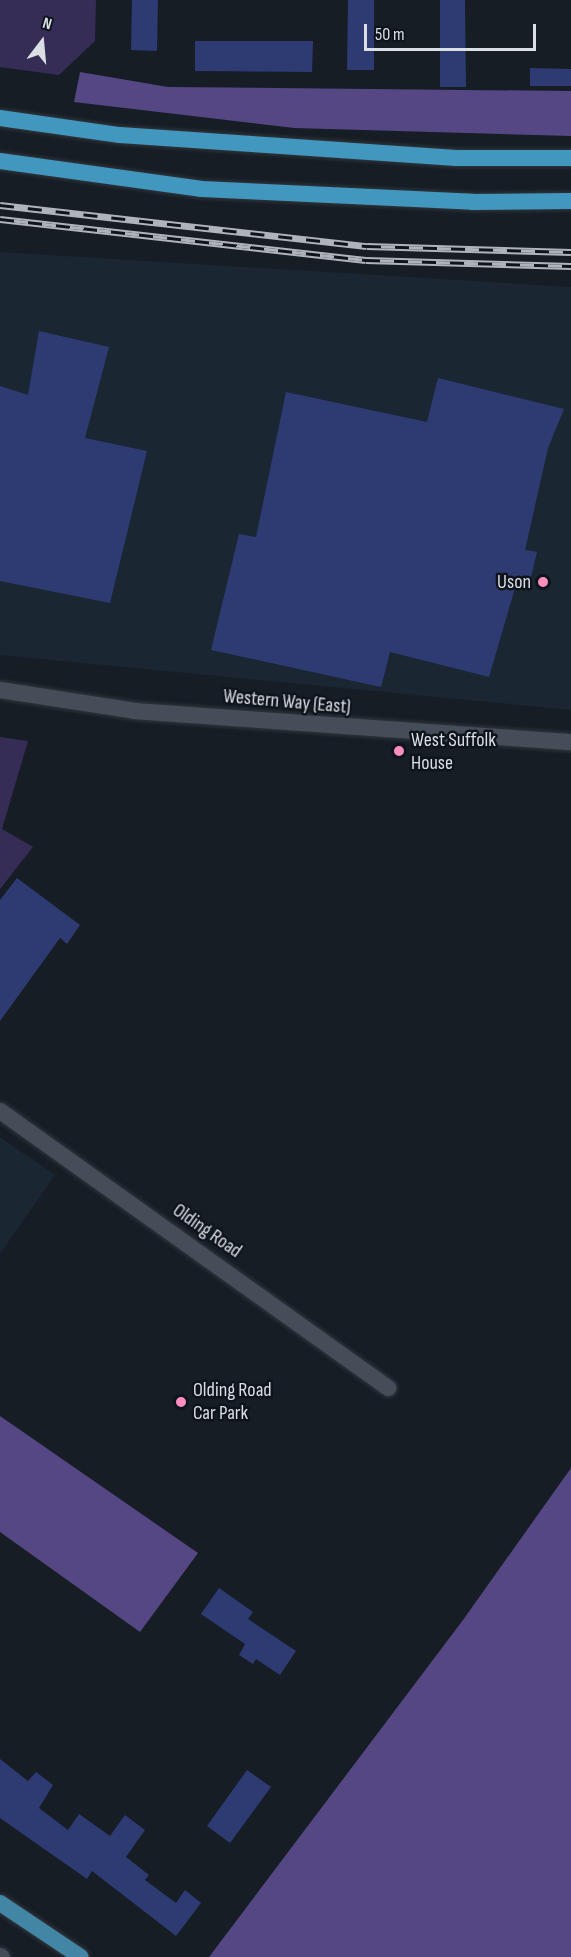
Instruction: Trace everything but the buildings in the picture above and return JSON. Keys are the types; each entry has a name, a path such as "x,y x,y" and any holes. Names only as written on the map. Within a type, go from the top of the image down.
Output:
{"highway":[{"path":"0,117 120,135 456,158 571,158"},
{"path":"0,161 202,189 473,202 571,201"}],"main road":[{"path":"0,1903 81,1957"}],"street":[{"name":"Western Way (East)","path":"0,690 135,711 571,742"},
{"name":"Olding Road","path":"0,1111 388,1388"}],"shaded area":[{"path":"0,0 96,0 95,41 59,75 0,67"},
{"path":"80,72 168,87 571,91 571,136 294,128 74,102"},
{"path":"0,252 571,287 571,710 0,655"},
{"path":"0,737 28,741 2,829 33,847 0,889"},
{"path":"0,1137 55,1175 0,1254"},
{"path":"0,1416 198,1553 140,1632 0,1532"},
{"path":"571,1468 571,1957 209,1957 463,1620"}],"railway":[{"path":"0,205 367,246 571,252"},
{"path":"0,219 366,260 571,266"}],"place":[{"name":"Uson","path":"543,582"},
{"name":"West Suffolk House","path":"399,751"},
{"name":"Olding Road Car Park","path":"181,1402"}]}
